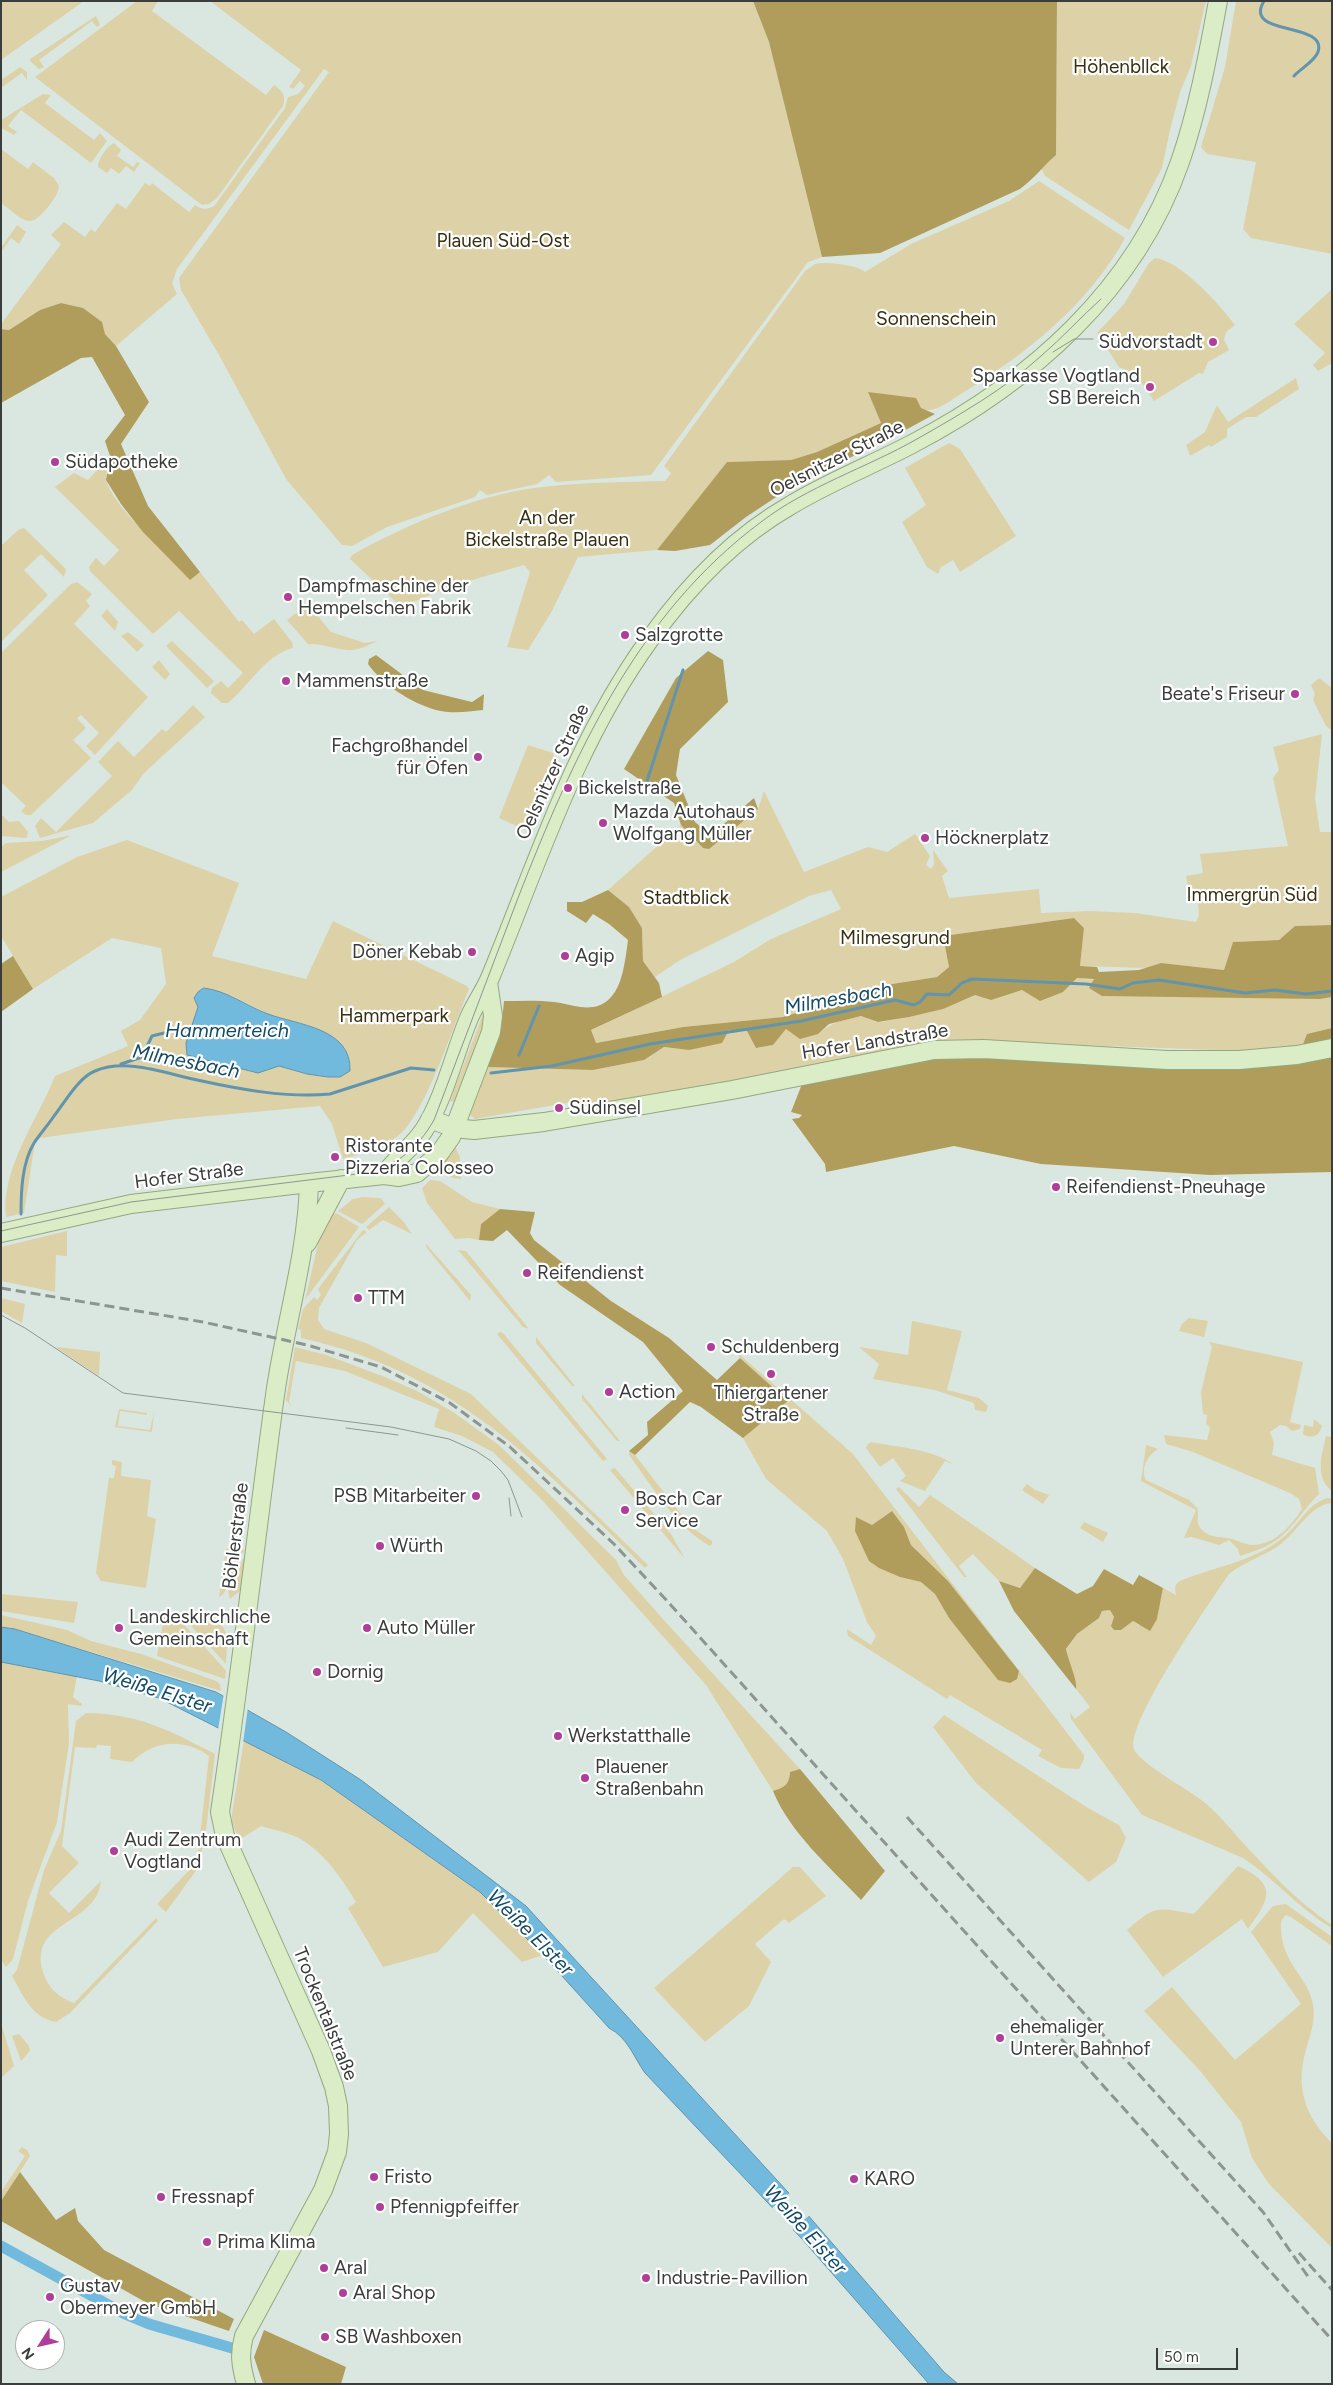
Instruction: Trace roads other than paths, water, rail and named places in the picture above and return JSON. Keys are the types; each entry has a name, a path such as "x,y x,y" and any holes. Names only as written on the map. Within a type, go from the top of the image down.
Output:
{"main road":[{"name":"Oelsnitzer Straße","path":"430,1119 470,1015 488,982 558,804 584,749 628,669 682,599 728,552 765,522 788,506 916,442 1014,381 1080,323 1118,278 1148,232 1180,161 1204,72 1218,1"},
{"name":"Oelsnitzer Straße","path":"454,1128 491,1032 492,1016 488,982"},
{"name":"Hofer Landstraße","path":"430,1119 454,1128 490,1128 610,1112 934,1050 984,1049 1167,1060 1239,1060 1297,1055 1332,1048"},
{"path":"384,1175 414,1142 430,1119"},
{"name":"Hofer Straße","path":"1,1233 131,1204 309,1182 384,1175 407,1176 426,1167 443,1150 454,1128"},
{"name":"Böhlerstraße","path":"303,1250 341,1179"},
{"name":"Böhlerstraße","path":"233,1856 225,1836 220,1812 230,1749 236,1687 279,1369 303,1250 309,1182"},
{"name":"Trockentalstraße","path":"233,1856 321,2051 334,2087 339,2122 337,2152 323,2190 251,2322 240,2352 244,2377"}],"water":[{"name":"Hammerteich","path":"204,988 229,995 268,1014 321,1030 333,1037 342,1046 348,1057 350,1071 340,1077 328,1077 307,1074 279,1066 258,1073 187,1055 186,1043 198,1007 194,998"},
{"name":"Weiße Elster","path":"1,1627 15,1629 216,1692 286,1732 361,1780 526,1906 787,2191 944,2372 958,2384 929,2384 802,2239 645,2073 621,2037 609,2028 543,1955 480,1892 321,1780 159,1698 99,1681 1,1662"}],"waterway":[{"path":"1264,1 1260,12 1265,20 1274,25 1311,36 1318,42 1318,52 1316,55 1311,62 1294,76"},
{"path":"647,781 683,670"},
{"name":"Milmesbach","path":"491,1073 552,1066 650,1044 801,1021 895,1000 914,1005 920,1002 927,994 949,995 962,983 972,979 1086,984 1120,989 1133,983 1159,980 1245,993 1275,990 1306,994 1332,991"},
{"path":"519,1055 539,1006"},
{"path":"121,1064 142,1057 152,1036 164,1033"},
{"name":"Milmesbach","path":"21,1214 25,1168 34,1143 77,1085 95,1071 108,1067 135,1066 249,1090 314,1095 330,1094 411,1068 434,1070"},
{"path":"1,2246 125,2314 149,2324 232,2348"}],"tram line":[{"path":"1,1231 131,1202 365,1173 387,1166 406,1154 421,1139 434,1120 539,845 586,742 613,692 644,645 678,600 717,559 779,509 917,439 981,401 1027,368 1101,299"},
{"path":"1053,352 1074,339 1093,339"},
{"path":"1,1315 25,1328 123,1393 391,1427 449,1439 476,1451 491,1461 501,1471 508,1480 522,1517"},
{"path":"346,1428 398,1435"},
{"path":"509,1498 511,1516"}],"railway":[{"path":"1,1288 203,1322 307,1345 381,1367 450,1403 510,1447 614,1544 669,1603 1332,2340"},
{"path":"907,1817 1263,2212 1309,2278"},
{"path":"1299,2253 1332,2290"}],"place":[{"name":"Südvorstadt","path":"1213,342"},
{"name":"Sparkasse Vogtland SB Bereich","path":"1150,387"},
{"name":"Südapotheke","path":"55,462"},
{"name":"Dampfmaschine der Hempelschen Fabrik","path":"288,597"},
{"name":"Salzgrotte","path":"625,635"},
{"name":"Mammenstraße","path":"286,681"},
{"name":"Beate's Friseur","path":"1295,694"},
{"name":"Fachgroßhandel für Öfen","path":"478,757"},
{"name":"Bickelstraße","path":"568,788"},
{"name":"Mazda Autohaus Wolfgang Müller","path":"603,823"},
{"name":"Höcknerplatz","path":"925,838"},
{"name":"Döner Kebab","path":"472,952"},
{"name":"Agip","path":"565,956"},
{"name":"Südinsel","path":"559,1108"},
{"name":"Ristorante Pizzeria Colosseo","path":"335,1157"},
{"name":"Reifendienst-Pneuhage","path":"1056,1187"},
{"name":"Reifendienst","path":"527,1273"},
{"name":"TTM","path":"358,1298"},
{"name":"Schuldenberg","path":"711,1347"},
{"name":"Thiergartener Straße","path":"771,1374"},
{"name":"Action","path":"609,1392"},
{"name":"PSB Mitarbeiter","path":"476,1496"},
{"name":"Bosch Car Service","path":"625,1510"},
{"name":"Würth","path":"380,1546"},
{"name":"Landeskirchliche Gemeinschaft","path":"119,1628"},
{"name":"Auto Müller","path":"367,1628"},
{"name":"Dornig","path":"317,1672"},
{"name":"Werkstatthalle","path":"558,1736"},
{"name":"Plauener Straßenbahn","path":"585,1778"},
{"name":"Audi Zentrum Vogtland","path":"114,1851"},
{"name":"ehemaliger Unterer Bahnhof","path":"1000,2038"},
{"name":"Fristo","path":"374,2177"},
{"name":"KARO","path":"854,2179"},
{"name":"Fressnapf","path":"161,2197"},
{"name":"Pfennigpfeiffer","path":"380,2207"},
{"name":"Prima Klima","path":"207,2242"},
{"name":"Aral","path":"324,2268"},
{"name":"Industrie-Pavillion","path":"646,2278"},
{"name":"Aral Shop","path":"343,2293"},
{"name":"Gustav Obermeyer GmbH","path":"50,2297"},
{"name":"SB Washboxen","path":"325,2337"}],"park label":[{"name":"Höhenbllck","path":"1121,67"},
{"name":"Plauen Süd-Ost","path":"503,241"},
{"name":"Sonnenschein","path":"936,319"},
{"name":"An der Bickelstraße Plauen","path":"547,529"},
{"name":"Immergrün Süd","path":"1252,895"},
{"name":"Stadtblick","path":"686,898"},
{"name":"Milmesgrund","path":"895,938"},
{"name":"Hammerpark","path":"394,1016"}]}
